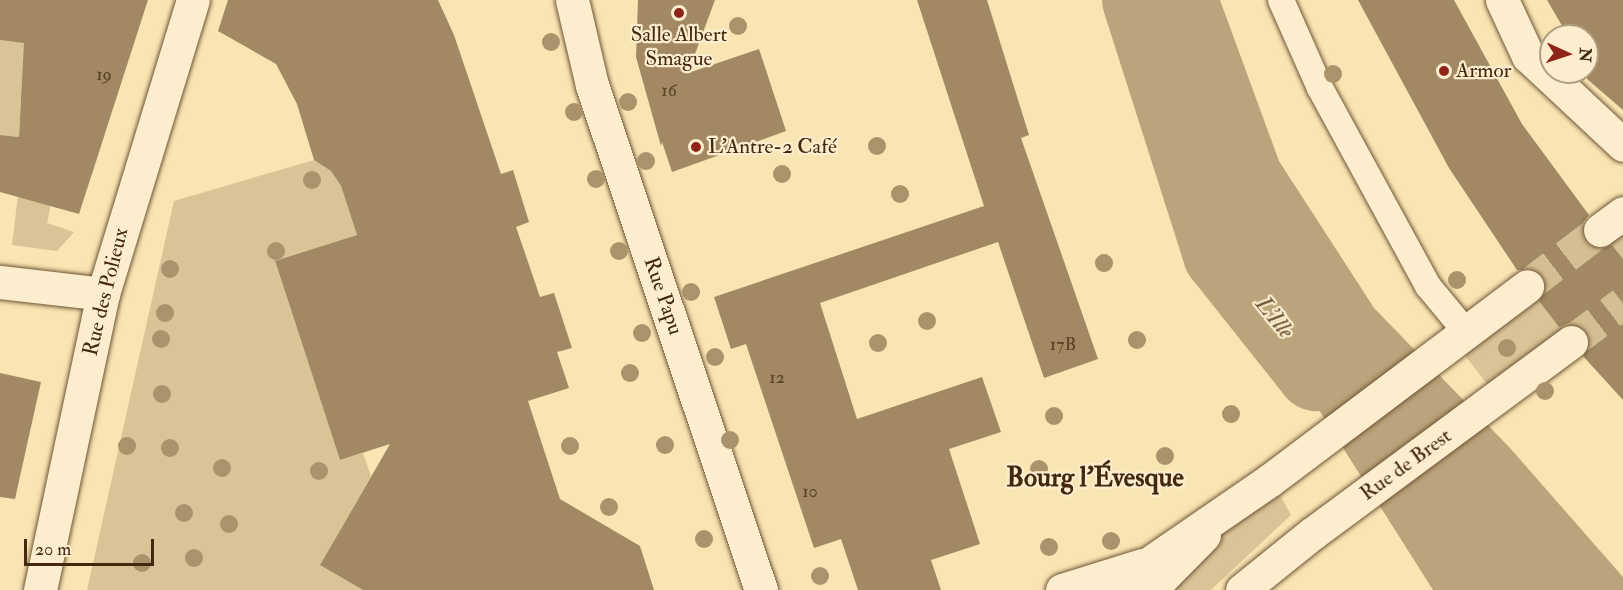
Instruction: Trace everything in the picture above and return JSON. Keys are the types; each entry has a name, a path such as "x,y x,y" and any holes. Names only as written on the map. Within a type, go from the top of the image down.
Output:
{"street":[{"name":"Rue des Polieux","path":"40,590 103,294 193,0"},
{"name":"Rue Papu","path":"572,0 592,85 761,590"},
{"path":"1502,0 1528,56 1623,145"},
{"path":"0,282 103,294"},
{"path":"1110,590 1150,576 1235,503 1527,286"},
{"name":"Rue de Brest","path":"1242,590 1571,342"},
{"path":"1062,590 1150,576"}],"lane":[{"path":"1281,0 1320,88 1457,339"}],"shaded area":[{"path":"0,40 55,46 65,132 104,136 92,175 66,167 38,101 21,99 19,137 0,135"},
{"path":"314,160 331,171 341,186 357,235 275,262 340,460 363,453 371,476 320,565 363,590 87,590 174,201"},
{"path":"18,195 51,205 47,223 74,232 57,251 12,245"},
{"path":"1623,231 1623,286 1490,388 1464,354"},
{"path":"1277,489 1291,515 1211,590 1159,590 1191,557"}],"water":[{"path":"1121,0 1220,0 1279,161 1374,308 1510,448 1623,577 1623,590 1433,590 1295,372 1254,297 1182,144"}],"building":[{"path":"0,0 148,0 79,214 0,192 0,135 19,137 24,43 0,40"},
{"path":"228,0 438,0 454,35 501,174 513,170 529,222 516,227 540,297 554,293 572,348 557,352 569,388 528,401 560,499 640,546 654,590 363,590 320,565 390,444 340,460 275,261 357,235 341,186 331,171 314,160 297,104 276,64 218,31"},
{"path":"638,0 715,0 688,73 759,49 786,131 672,172 662,142 661,146 636,57"},
{"path":"917,0 987,0 1029,135 1021,138 1098,359 1044,378 998,242 820,303 857,419 982,377 1001,432 949,449 980,544 931,560 941,590 858,590 841,539 814,548 746,344 731,349 714,297 984,206"},
{"path":"1358,0 1454,0 1522,124 1589,215 1583,223 1585,241 1602,249 1612,245 1623,259 1623,400 1583,356 1590,340 1586,330 1569,323 1559,327 1539,301 1544,293 1542,275 1534,269 1517,270 1449,168"},
{"path":"1547,0 1623,0 1623,110 1593,84 1599,84 1599,24 1561,24"},
{"path":"0,373 41,382 15,499 0,497"}],"waterway":[{"name":"L'Ille","path":"1141,0 1222,254 1316,372"}],"tunnel":[{"path":"1527,286 1600,230"},
{"path":"1571,342 1623,303"}],"place":[{"name":"Salle Albert Smague","path":"679,13"},
{"name":"Armor","path":"1444,71"},
{"name":"L'Antre-2 Café","path":"696,147"}],"district":[{"name":"Bourg l'Évesque","path":"1095,478"}]}
